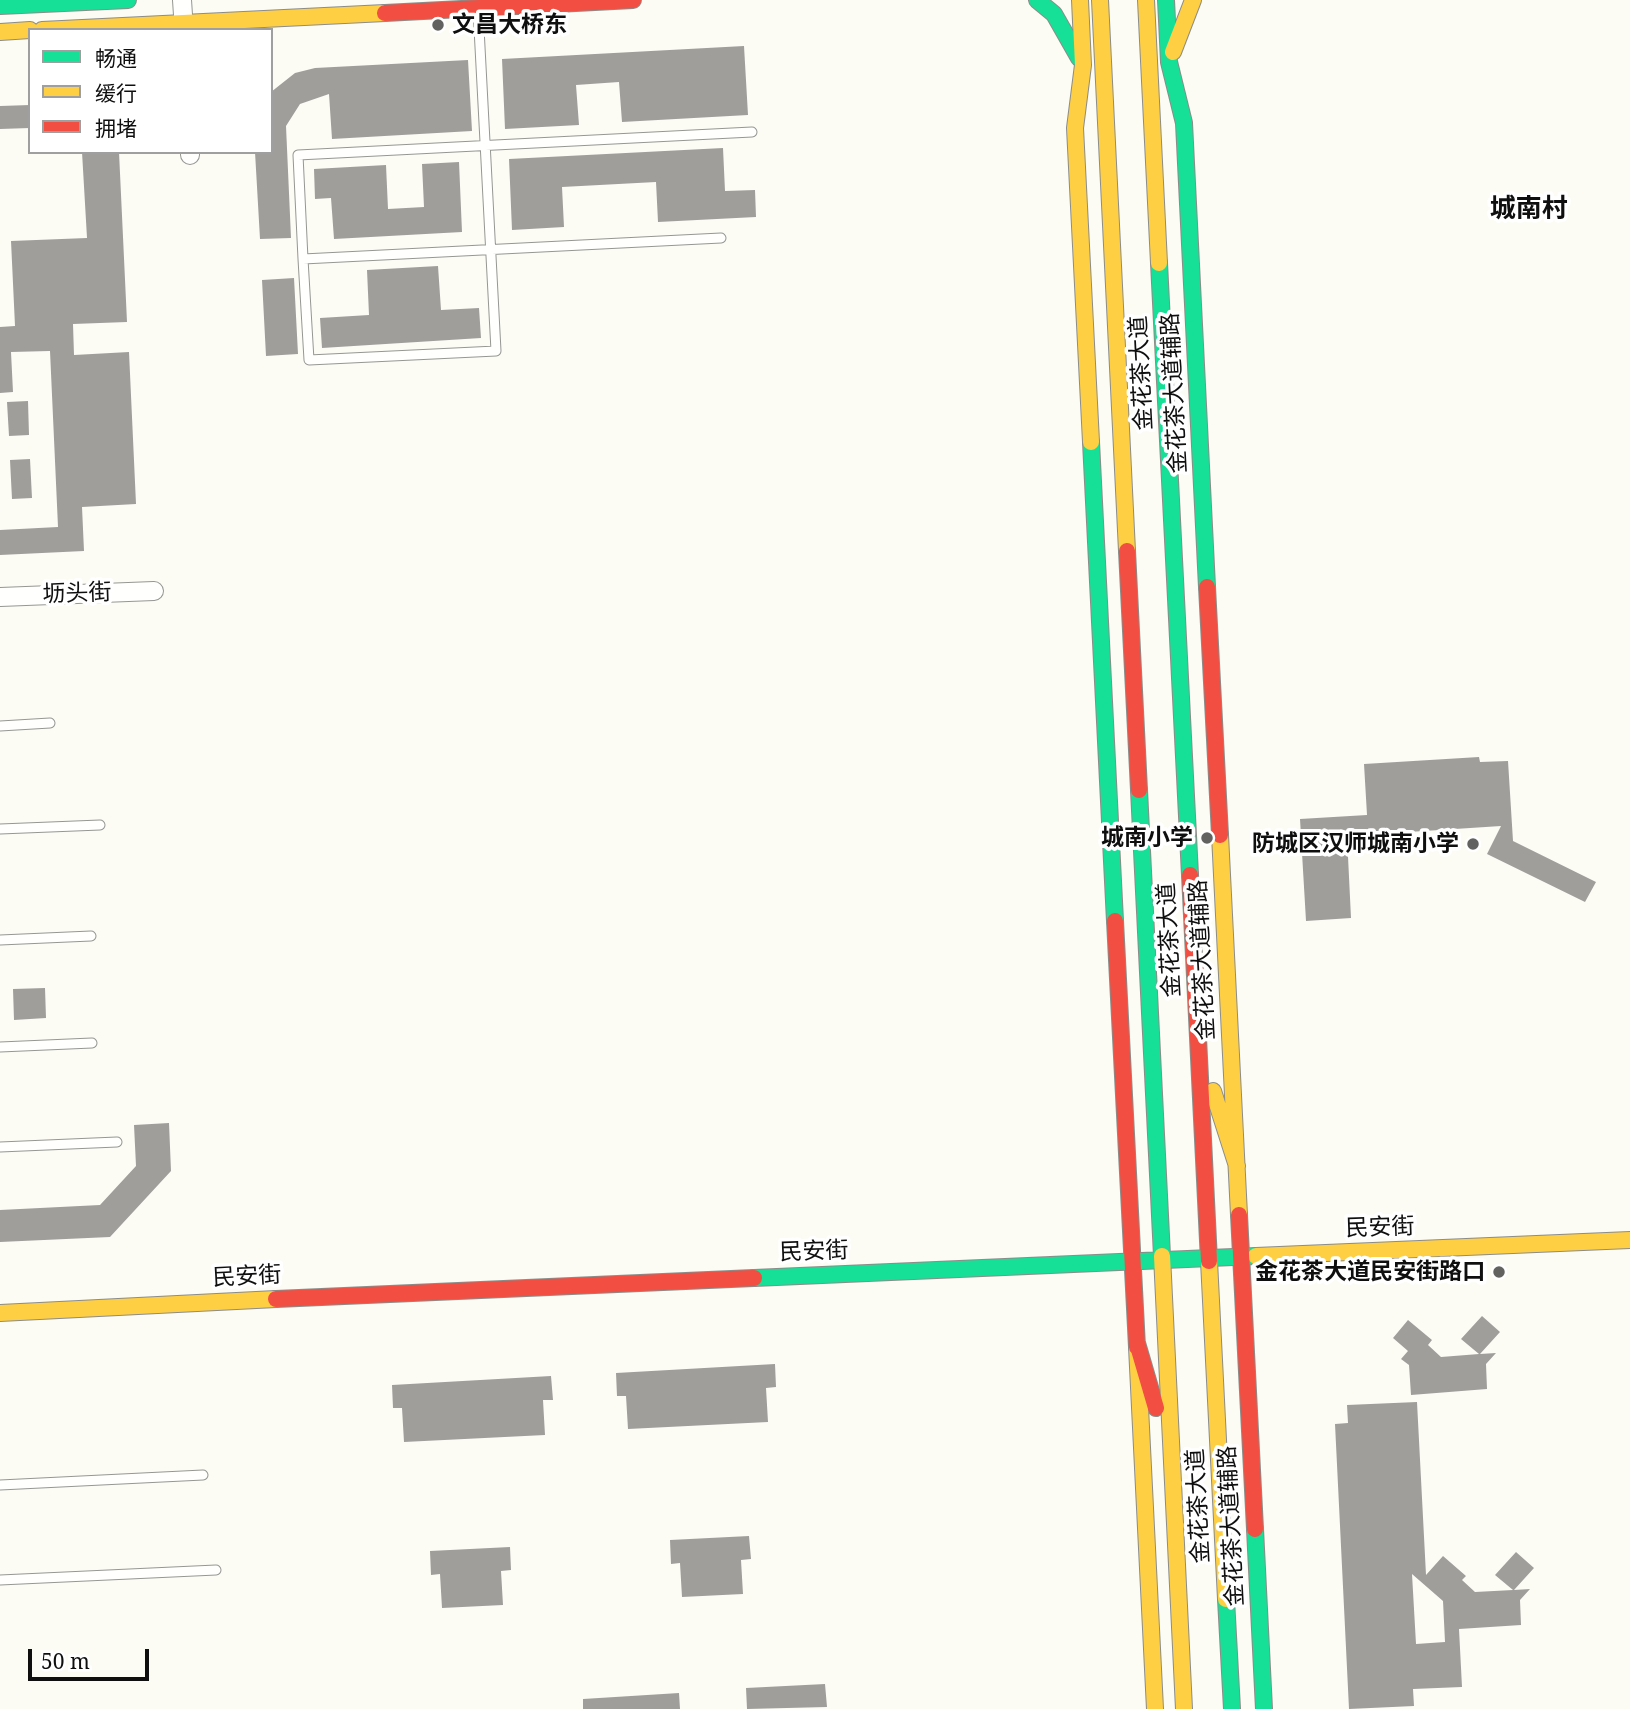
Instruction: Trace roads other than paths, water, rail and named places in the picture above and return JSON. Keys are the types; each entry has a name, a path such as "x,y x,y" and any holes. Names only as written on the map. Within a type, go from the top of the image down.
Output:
{"main road":[{"path":"0,6 128,0"},
{"path":"113,28 633,0"},
{"path":"1037,0 1054,14 1067,33 1105,115"},
{"path":"1080,0 1083,65 1075,128 1155,1709"},
{"name":"金花茶大道","path":"1100,0 1184,1709"},
{"name":"金花茶大道","path":"1146,0 1232,1709"},
{"name":"金花茶大道辅路","path":"1166,0 1169,62 1184,123 1264,1709"},
{"path":"1152,113 1193,0"},
{"path":"0,32 28,30"},
{"path":"1199,1047 1237,1166"},
{"name":"民安街","path":"0,1313 1630,1240"},
{"path":"1137,1343 1171,1462"}],"street":[{"path":"182,0 184,26"},
{"name":"坜头街","path":"0,597 154,591"}],"lane":[{"path":"478,8 485,145 491,249 496,351 309,360 298,155 485,145 752,132"},
{"path":"303,259 721,238"},
{"path":"0,726 50,723"},
{"path":"0,829 100,825"},
{"path":"0,940 91,936"},
{"path":"0,1047 92,1043"},
{"path":"0,1147 117,1142"},
{"path":"0,1485 203,1475"},
{"path":"0,1580 216,1570"}],"place":[{"name":"文昌大桥东","path":"438,25"},
{"name":"城南小学","path":"1207,838"},
{"name":"防城区汉师城南小学","path":"1473,844"},
{"name":"金花茶大道民安街路口","path":"1499,1272"}],"district":[{"name":"城南村","path":"1529,210"}]}
